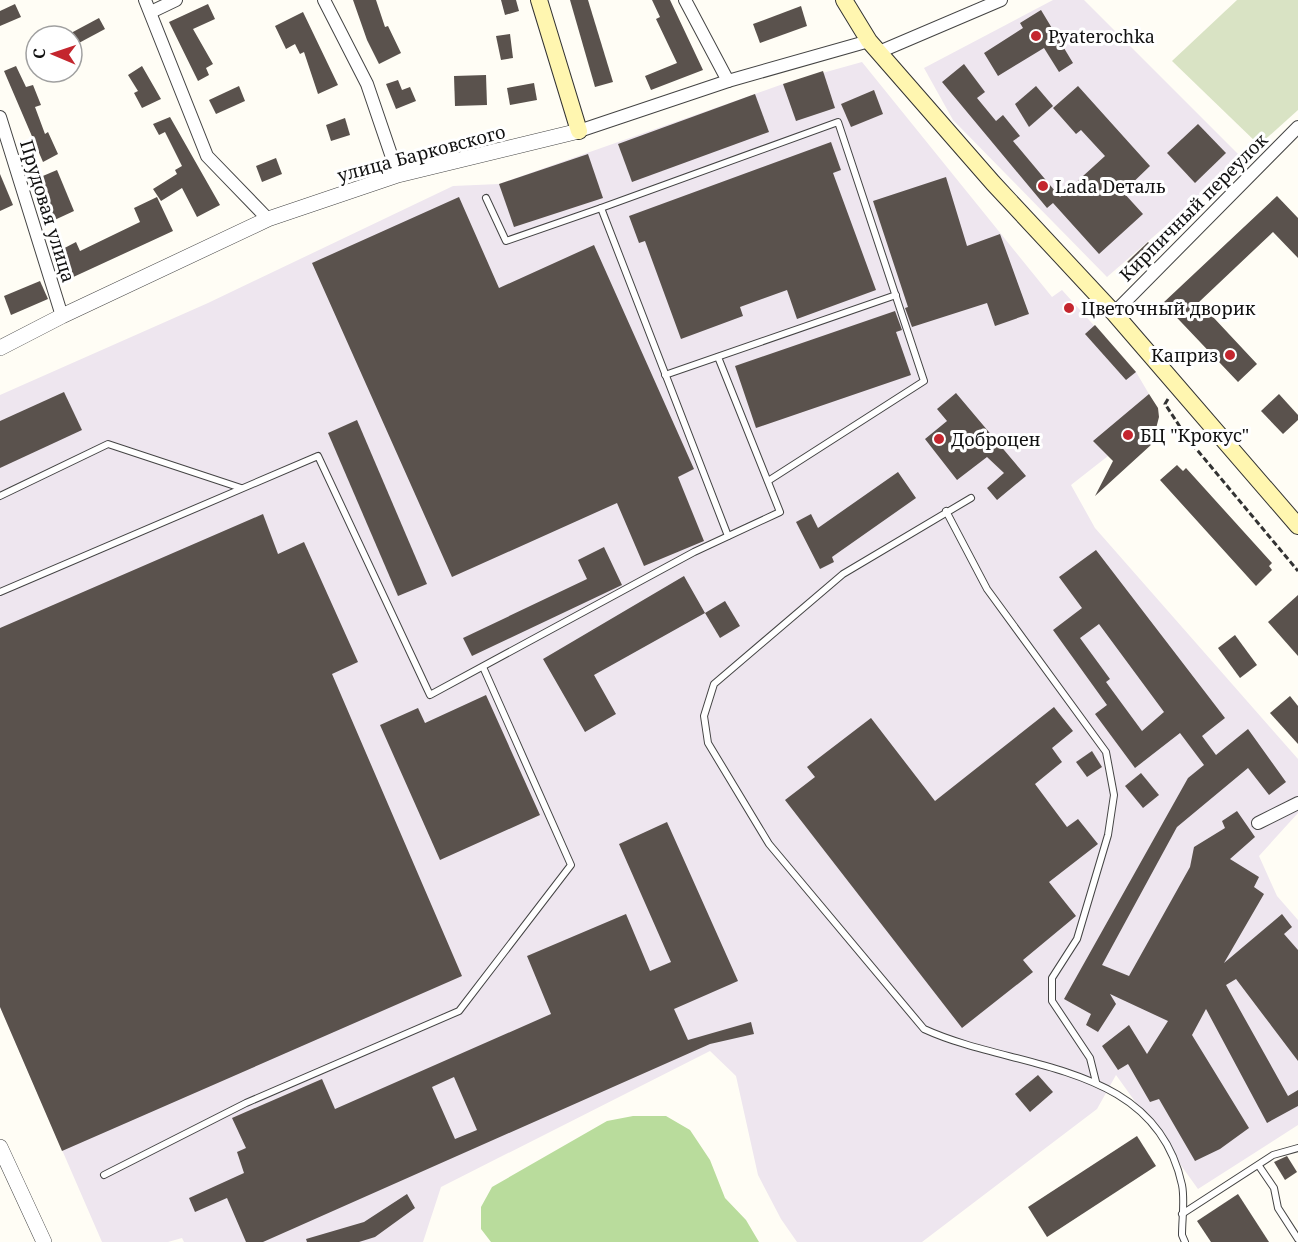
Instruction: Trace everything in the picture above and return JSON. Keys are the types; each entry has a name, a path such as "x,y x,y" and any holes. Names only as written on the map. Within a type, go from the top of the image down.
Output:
{"main road":[{"path":"539,0 579,131"},
{"path":"844,0 874,47 993,183 1114,313 1298,526"}],"street":[{"path":"145,0 207,156 268,219"},
{"path":"151,12 176,0"},
{"path":"324,0 367,84 398,176"},
{"path":"685,0 728,81"},
{"name":"улица Барковского","path":"0,348 62,316 268,219 398,176 579,131 728,81 874,47 1001,0"},
{"name":"Прудовая улица","path":"0,117 62,316"},
{"name":"Кирпичный переулок","path":"1114,313 1298,127"},
{"path":"1258,823 1298,802"},
{"path":"0,1147 44,1242"}],"lane":[{"path":"486,198 506,241 838,122 924,381 768,481"},
{"path":"601,208 728,536"},
{"path":"665,375 896,295"},
{"path":"0,592 318,456 430,695 728,536 780,512 718,357"},
{"path":"0,496 108,444 242,488"},
{"path":"971,498 843,574 714,684 704,716 708,743 769,844 924,1029 952,1042 1038,1062 1096,1082 1114,1090 1154,1126 1170,1150 1182,1186 1182,1235 1185,1242"},
{"path":"946,511 987,589 1106,752 1114,795 1108,836 1077,939 1052,978 1052,1001 1090,1058 1096,1082"},
{"path":"104,1175 246,1103 459,1011 571,865 483,667"},
{"path":"1182,1214 1273,1155 1298,1148"},
{"path":"1259,1166 1274,1188 1278,1208 1298,1239"}],"path":[{"path":"1165,404 1188,439 1298,572"}],"shaded area":[{"path":"1053,0 1084,0 1243,159 1107,277 953,120 924,68"},
{"path":"862,62 1052,297 1062,290 1136,372 1149,394 1094,441 1108,456 1071,485 1095,528 1298,759 1298,813 1259,856 1277,896 1298,920 1298,1125 1198,1189 1116,1075 1097,1109 922,1242 797,1242 781,1219 758,1175 736,1076 710,1051 441,1187 423,1242 184,1242 182,1238 168,1242 102,1242 0,1007 0,395 208,303 453,186 499,184 783,84"}],"green space":[{"path":"1237,0 1298,0 1298,110 1259,145 1172,61"},
{"path":"633,1116 666,1116 690,1130 710,1160 725,1198 746,1220 759,1242 491,1242 481,1229 481,1207 492,1187 607,1121"}],"building":[{"path":"353,0 376,0 385,27 388,26 401,53 379,64 367,40"},
{"path":"501,0 516,0 519,11 505,15"},
{"path":"570,0 588,0 613,82 595,87"},
{"path":"652,0 670,0 703,70 651,90 645,76 677,63 656,19 660,17"},
{"path":"15,4 21,17 0,26 0,11"},
{"path":"208,4 215,19 193,29 213,64 206,68 209,75 198,81 169,22"},
{"path":"801,6 807,26 760,43 753,24"},
{"path":"1041,10 1073,63 1059,72 1044,48 998,76 984,53 1023,28 1020,23"},
{"path":"303,12 338,85 318,94 304,52 300,54 295,44 286,49 275,26"},
{"path":"99,18 105,29 84,40 84,26"},
{"path":"510,34 513,58 501,60 496,36"},
{"path":"964,64 985,92 977,98 996,121 1003,115 1020,136 1013,141 1060,197 1105,156 1081,130 1076,134 1053,108 1078,86 1150,166 1123,192 1143,214 1099,254 1053,203 1047,208 942,82"},
{"path":"16,66 26,87 33,85 41,105 35,107 45,134 48,132 58,154 43,162 4,71"},
{"path":"142,66 161,99 142,108 134,93 138,91 128,75"},
{"path":"823,71 835,108 796,121 783,84"},
{"path":"486,75 487,105 455,106 454,76"},
{"path":"398,80 402,90 410,87 416,101 396,109 386,84"},
{"path":"534,83 537,100 510,105 507,88"},
{"path":"239,86 245,101 216,114 209,100"},
{"path":"1036,86 1053,106 1029,127 1015,104"},
{"path":"874,90 883,114 851,127 841,104"},
{"path":"755,94 769,132 632,182 618,144"},
{"path":"170,117 220,205 197,217 182,188 161,201 153,189 177,174 175,170 182,166 165,132 159,135 153,124"},
{"path":"345,118 350,135 331,141 326,125"},
{"path":"1198,124 1226,153 1195,183 1167,153"},
{"path":"831,142 841,170 833,173 876,290 797,319 787,290 740,307 743,316 681,339 645,241 639,243 629,216"},
{"path":"588,154 603,198 514,227 499,184"},
{"path":"276,158 282,174 262,182 256,166"},
{"path":"57,170 74,211 48,223 31,181"},
{"path":"0,174 13,205 0,211"},
{"path":"946,177 967,246 1000,234 1029,314 995,326 987,303 912,327 905,308 908,307 873,201"},
{"path":"1277,196 1298,218 1298,258 1273,232 1199,302 1257,364 1238,382 1163,303"},
{"path":"157,197 173,231 69,279 55,253 76,242 80,251 140,222 134,208"},
{"path":"459,197 499,288 594,245 694,469 678,477 704,541 644,566 617,503 452,577 312,263"},
{"path":"1148,242 1158,253 1136,274 1126,263"},
{"path":"40,281 48,299 11,315 4,296"},
{"path":"895,311 902,330 896,332 911,375 756,428 735,366"},
{"path":"1095,325 1136,372 1126,380 1085,334"},
{"path":"64,392 82,430 0,468 0,421"},
{"path":"956,393 1026,476 997,500 987,488 1004,473 987,457 957,480 925,439 947,421 937,409"},
{"name":"БЦ \"Крокус\"","path":"1149,394 1158,408 1159,417 1152,444 1095,496 1113,461 1093,441"},
{"path":"1279,394 1298,415 1298,420 1283,434 1261,411"},
{"path":"357,420 427,584 398,596 328,433"},
{"path":"1177,465 1183,471 1186,468 1272,563 1269,566 1272,570 1256,586 1160,480"},
{"path":"898,472 916,498 832,557 834,562 820,569 796,522 811,514 818,528"},
{"path":"263,514 278,554 304,542 358,662 332,674 462,976 62,1151 0,1007 0,628"},
{"path":"604,547 622,585 472,656 463,638 587,579 578,560"},
{"path":"1096,550 1225,718 1202,736 1216,755 1248,729 1286,782 1269,795 1248,768 1177,827 1102,965 1129,976 1190,867 1194,847 1225,828 1222,821 1237,811 1255,837 1230,859 1259,877 1254,887 1264,894 1224,963 1282,914 1292,927 1284,934 1298,950 1298,1061 1236,979 1226,985 1288,1096 1298,1090 1298,1106 1267,1123 1206,1009 1192,1035 1249,1128 1220,1149 1195,1161 1159,1099 1150,1102 1128,1064 1118,1070 1102,1046 1129,1025 1147,1054 1168,1021 1110,994 1116,1004 1098,1032 1086,1025 1091,1014 1064,999 1188,778 1204,765 1180,733 1135,768 1095,714 1107,705 1053,630 1082,608 1059,577","holes":["1099,624 1164,712 1142,731 1106,682 1110,679 1080,638"]},
{"path":"684,576 705,613 594,675 616,714 585,732 543,659"},
{"path":"1298,595 1298,656 1268,622"},
{"path":"725,601 740,626 720,638 705,613"},
{"path":"1235,635 1257,665 1240,678 1218,648"},
{"path":"486,695 540,815 440,860 380,725 418,708 425,723"},
{"path":"1290,696 1298,706 1298,744 1270,713"},
{"path":"1054,707 1073,731 1052,748 1062,762 1035,784 1067,827 1078,819 1098,844 1049,882 1076,916 1023,960 1033,972 962,1028 785,800 815,777 807,767 871,718 935,801"},
{"path":"1092,751 1102,767 1087,777 1076,762"},
{"path":"1141,773 1159,795 1143,808 1125,786"},
{"path":"667,822 738,981 674,1009 688,1040 751,1022 754,1034 710,1044 263,1242 246,1242 227,1198 195,1212 189,1198 244,1173 237,1152 246,1148 232,1118 322,1079 335,1109 551,1014 527,956 626,914 650,971 671,962 619,844","holes":["454,1077 477,1130 455,1139 432,1087"]},
{"path":"1038,1075 1053,1092 1030,1112 1015,1094"},
{"path":"1137,1136 1156,1166 1047,1237 1028,1207"},
{"path":"1287,1156 1297,1172 1285,1180 1274,1162"},
{"path":"407,1194 415,1208 375,1237 359,1242 307,1242 306,1239 364,1222"},
{"path":"1238,1194 1269,1242 1211,1242 1197,1221"}],"place":[{"name":"Pyaterochka","path":"1036,36"},
{"name":"Lada Dеталь","path":"1043,186"},
{"name":"Цветочный дворик","path":"1069,308"},
{"name":"Каприз","path":"1230,355"},
{"name":"БЦ \"Крокус\"","path":"1128,435"},
{"name":"Доброцен","path":"939,439"}]}
